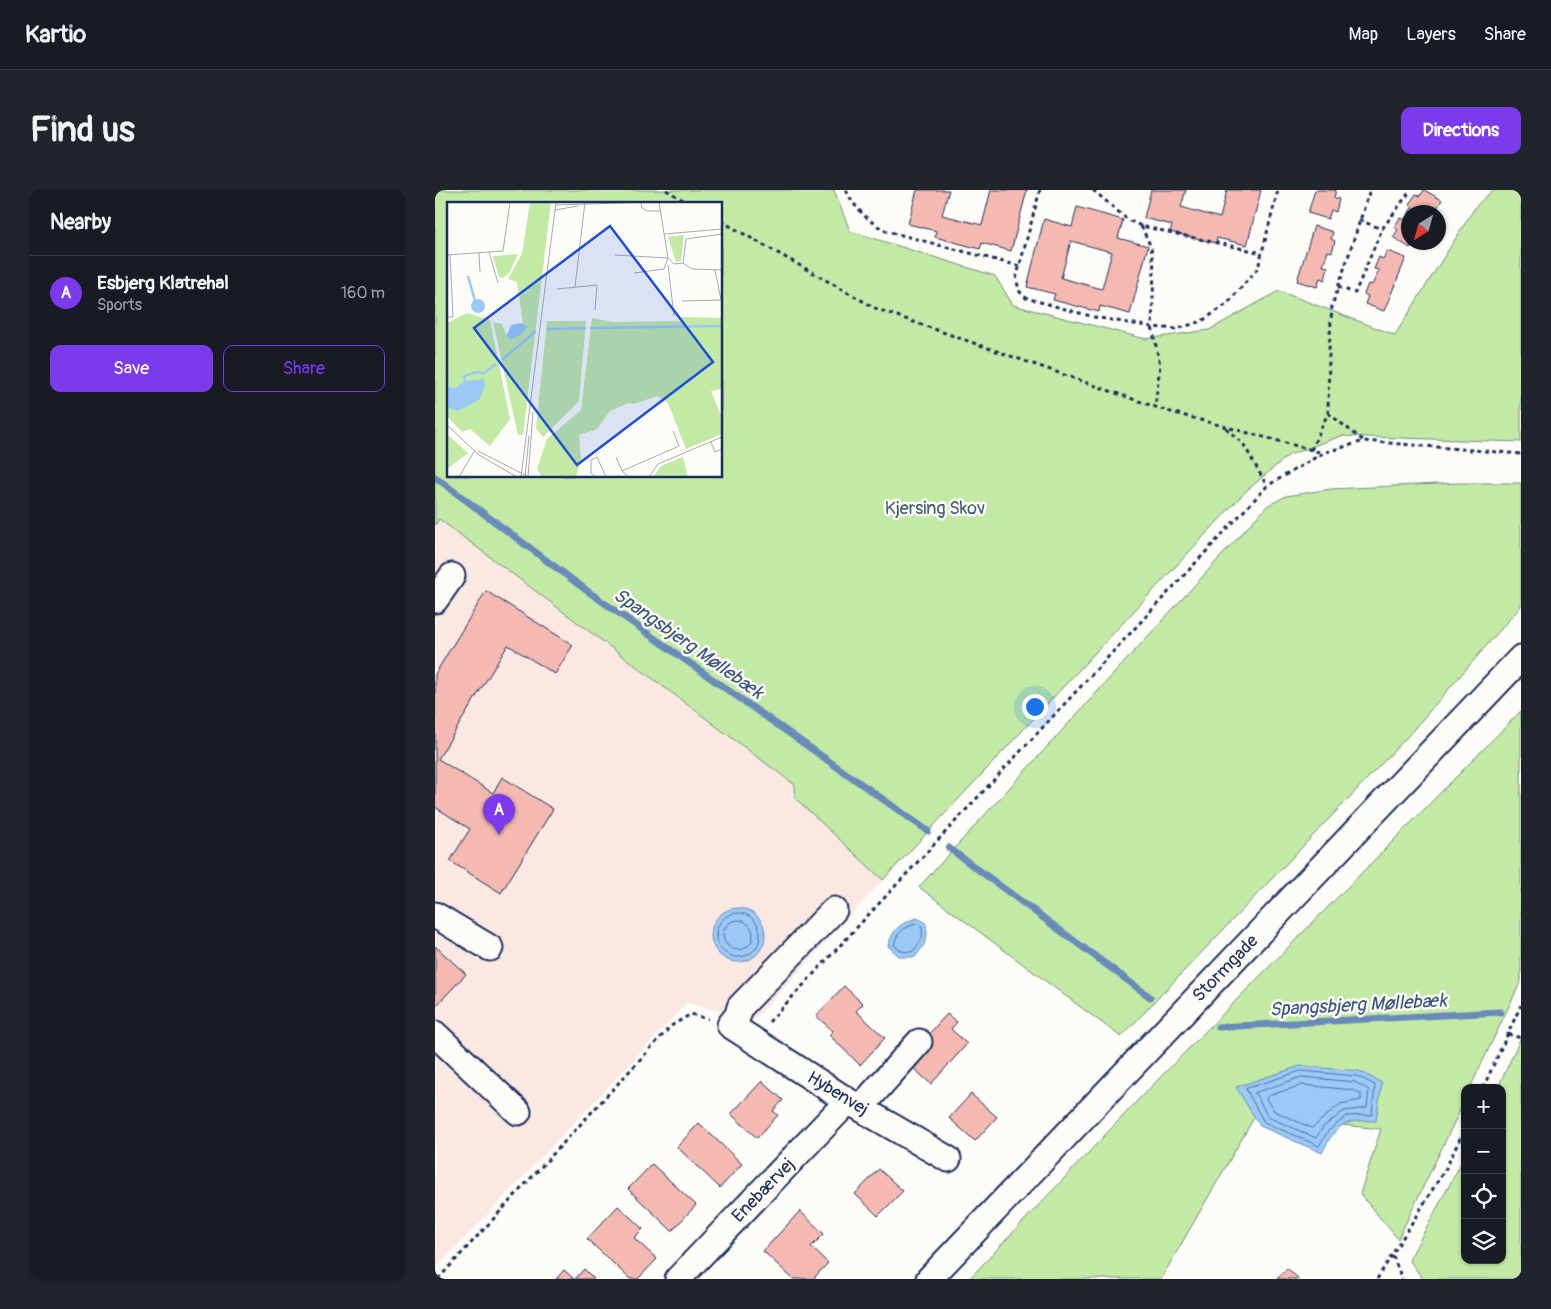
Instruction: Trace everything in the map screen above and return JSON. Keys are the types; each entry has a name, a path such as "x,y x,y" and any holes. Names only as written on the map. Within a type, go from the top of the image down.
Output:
{"street":[{"path":"435,600 452,576"},
{"name":"Stormgade","path":"929,1279 1521,658"},
{"path":"730,1025 738,1015 740,1007 834,910"},
{"path":"435,915 490,948"},
{"name":"Hybenvej","path":"730,1025 855,1104 948,1158"},
{"path":"435,1034 518,1112"},
{"name":"Enebærvej","path":"678,1279 919,1042"}],"path":[{"path":"666,190 687,202"},
{"path":"846,190 858,210 871,223 886,231 1019,266"},
{"path":"1040,190 1016,280 1020,292 1026,298 1093,317 1152,327 1177,329 1208,317 1227,304 1247,284 1258,268 1278,190"},
{"path":"1093,190 1128,220 1141,226 1262,253"},
{"path":"1311,450 1328,413 1331,314 1370,190"},
{"path":"1338,287 1355,293 1382,229 1411,190"},
{"path":"1359,220 1382,229"},
{"path":"723,222 877,309 1155,407 1226,428 1323,453"},
{"path":"1141,226 1151,247 1154,268 1152,327 1160,365 1155,407"},
{"path":"1328,413 1364,441"},
{"path":"1226,428 1244,445 1267,486"},
{"path":"767,1024 1267,486 1323,453 1364,441 1521,454"},
{"path":"1485,1084 1521,1005"},
{"path":"438,1279 671,1026 691,1014 730,1025"},
{"path":"1508,1034 1521,1038"},
{"path":"1377,1279 1446,1168 1465,1129"},
{"path":"1393,1256 1403,1279"}],"shaded area":[{"path":"439,518 795,785 796,798 883,880 755,1019 687,1003 435,1270 435,525"}],"green space":[{"name":"Kjersing Skov","path":"435,190 834,190 850,231 995,276 1013,305 1146,339 1209,330 1279,291 1395,335 1476,206 1493,190 1521,190 1521,442 1341,436 1289,455 1246,491 883,880 795,798 795,785 439,519 435,525"},
{"path":"1459,483 1521,483 1521,606 1407,737 1121,1037 919,887 1267,506 1286,496 1331,489"},
{"path":"1521,711 1521,981 1472,1084 1461,1084 1461,1108 1398,1239 1360,1194 1381,1129 1255,1116 1161,1279 969,1279 1140,1098"},
{"path":"1521,1037 1521,1279 1423,1279 1409,1260 1461,1163 1461,1264 1506,1264 1506,1084 1500,1084"}],"water":[{"path":"738,908 748,910 757,916 763,925 765,935 763,945 757,954 748,960 738,962 728,960 719,954 713,945 711,935 713,925 719,916 728,910"},
{"path":"917,918 925,922 926,941 915,957 900,957 888,946 890,940 898,928 906,922"},
{"path":"1300,1066 1359,1071 1382,1083 1376,1121 1356,1121 1342,1125 1332,1135 1322,1153 1260,1126 1236,1087"}],"building":[{"path":"917,190 949,190 942,215 982,225 991,190 1027,190 1011,251 982,243 980,249 935,237 936,231 908,224"},
{"path":"1151,190 1186,190 1181,207 1220,218 1227,190 1261,190 1247,245 1217,238 1216,243 1170,232 1172,225 1144,218"},
{"path":"1315,190 1336,190 1334,198 1339,199 1336,212 1331,210 1328,219 1308,213"},
{"path":"1424,190 1442,200 1439,205 1409,204 1416,194 1420,196"},
{"path":"1077,207 1123,220 1118,238 1148,246 1130,314 1100,306 1099,312 1053,300 1055,294 1027,287 1044,219 1072,227","holes":["1071,241 1112,252 1102,289 1061,278"]},
{"path":"1400,218 1401,242 1393,237 1398,230 1394,227"},
{"path":"1314,226 1333,232 1331,239 1335,241 1332,252 1328,251 1323,266 1328,267 1325,280 1320,278 1317,287 1297,281"},
{"path":"1387,251 1406,258 1384,311 1365,304 1368,296 1364,294 1368,284 1372,285 1379,270 1374,269 1379,257 1383,259"},
{"path":"486,591 573,645 555,674 508,645 438,759 493,793 502,777 553,809 501,893 450,861 470,829 435,807 435,674"},
{"path":"435,946 466,974 435,1007"},
{"path":"844,986 863,1004 856,1011 885,1038 860,1065 829,1035 833,1031 816,1016"},
{"path":"947,1014 957,1022 951,1029 967,1044 931,1084 911,1066 933,1042 927,1036"},
{"path":"762,1081 783,1100 773,1111 778,1115 757,1138 731,1114"},
{"path":"971,1094 997,1117 975,1141 949,1118"},
{"path":"699,1123 742,1164 720,1188 677,1147"},
{"path":"652,1164 696,1205 672,1231 628,1189"},
{"path":"879,1169 903,1191 878,1216 855,1194"},
{"path":"618,1206 643,1229 634,1238 657,1259 638,1279 630,1279 587,1239"},
{"path":"800,1211 824,1234 811,1247 828,1263 813,1279 793,1279 763,1251"},
{"path":"1287,1268 1299,1279 1277,1279"},
{"path":"584,1269 594,1279 575,1279"},
{"path":"564,1270 574,1279 556,1279"}],"waterway":[{"name":"Spangsbjerg Møllebæk","path":"435,477 586,590 928,831"},
{"name":"Spangsbjerg Møllebæk","path":"949,848 1150,997"},
{"name":"Spangsbjerg Møllebæk","path":"1218,1027 1500,1012"}],"place":[{"name":"Esbjerg Klatrehal","path":"499,835"}]}
